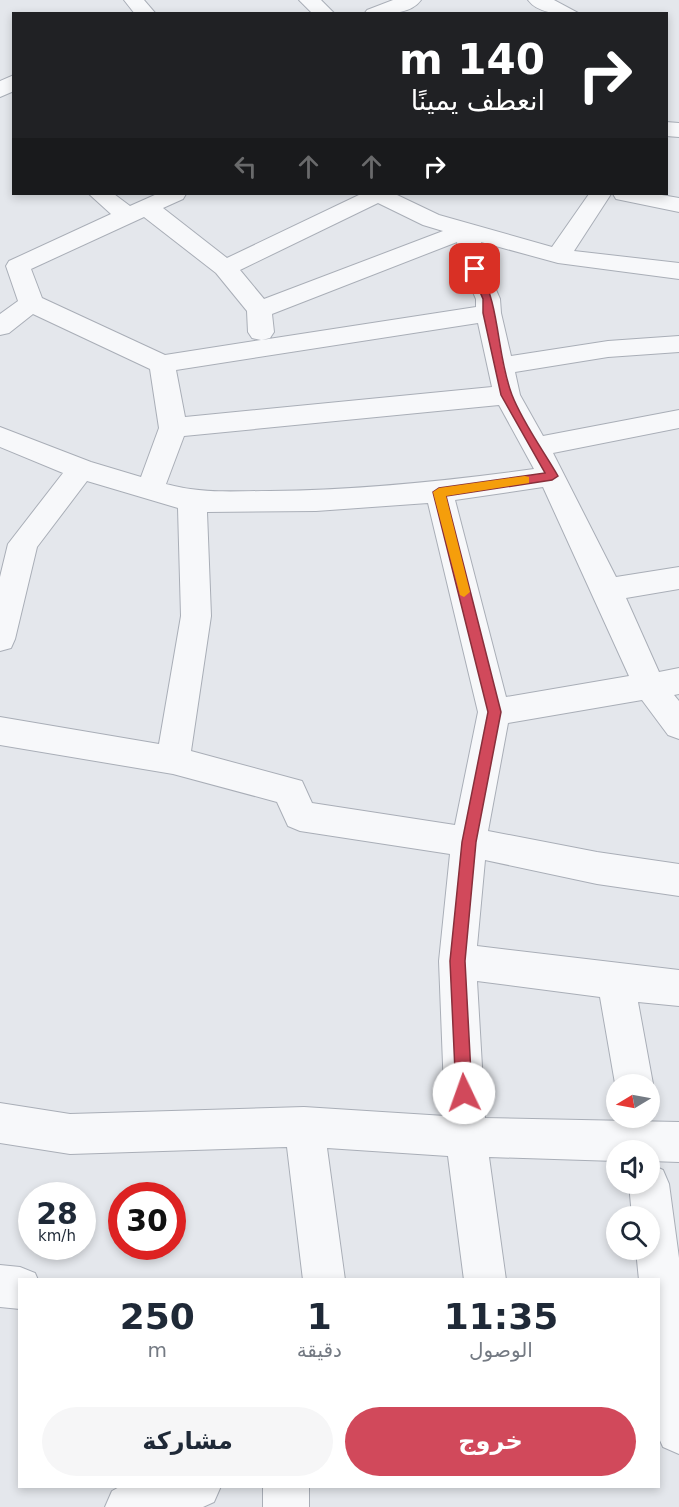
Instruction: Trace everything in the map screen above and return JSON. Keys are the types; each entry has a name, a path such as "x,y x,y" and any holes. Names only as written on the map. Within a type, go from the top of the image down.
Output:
{"street":[{"path":"134,0 144,12"},
{"path":"309,0 323,12"},
{"path":"379,12 411,0"},
{"path":"538,0 565,12"},
{"path":"102,195 137,211 225,268 259,310 262,348"},
{"path":"173,195 18,266 31,303 162,364 488,313"},
{"path":"225,268 376,195"},
{"path":"383,195 399,198 431,220 558,256 679,271"},
{"path":"558,256 599,195"},
{"path":"629,195 679,205"},
{"path":"259,310 466,230"},
{"path":"466,230 475,269 488,299 488,313 507,395 552,476 607,590 664,683 679,726"},
{"path":"0,327 31,303"},
{"path":"500,366 608,349 679,344"},
{"path":"150,489 173,428 162,364"},
{"path":"173,428 507,395"},
{"path":"536,447 679,420"},
{"path":"0,436 81,469 192,502 316,501 439,492 552,476"},
{"path":"0,639 12,541 81,469"},
{"path":"439,492 494,712 469,842 457,961 466,1137 485,1278"},
{"path":"173,760 196,616 192,502"},
{"path":"607,590 679,578"},
{"path":"494,712 664,683"},
{"path":"0,731 173,760 290,791 300,816 469,842 597,868 679,880"},
{"path":"457,961 679,988"},
{"path":"616,982 632,1074"},
{"path":"0,1124 70,1134 304,1127 466,1137 651,1138"},
{"path":"304,1127 324,1278"},
{"path":"650,1194 679,1431"},
{"path":"0,1286 18,1288"},
{"path":"128,1507 191,1488"},
{"path":"286,1488 286,1507"}],"slow traffic":[{"path":"464,592 439,492 525,480"}],"route":[{"path":"464,1093 457,961 469,842 494,712 439,492 552,476 507,395 488,313 488,299 475,269"}]}
